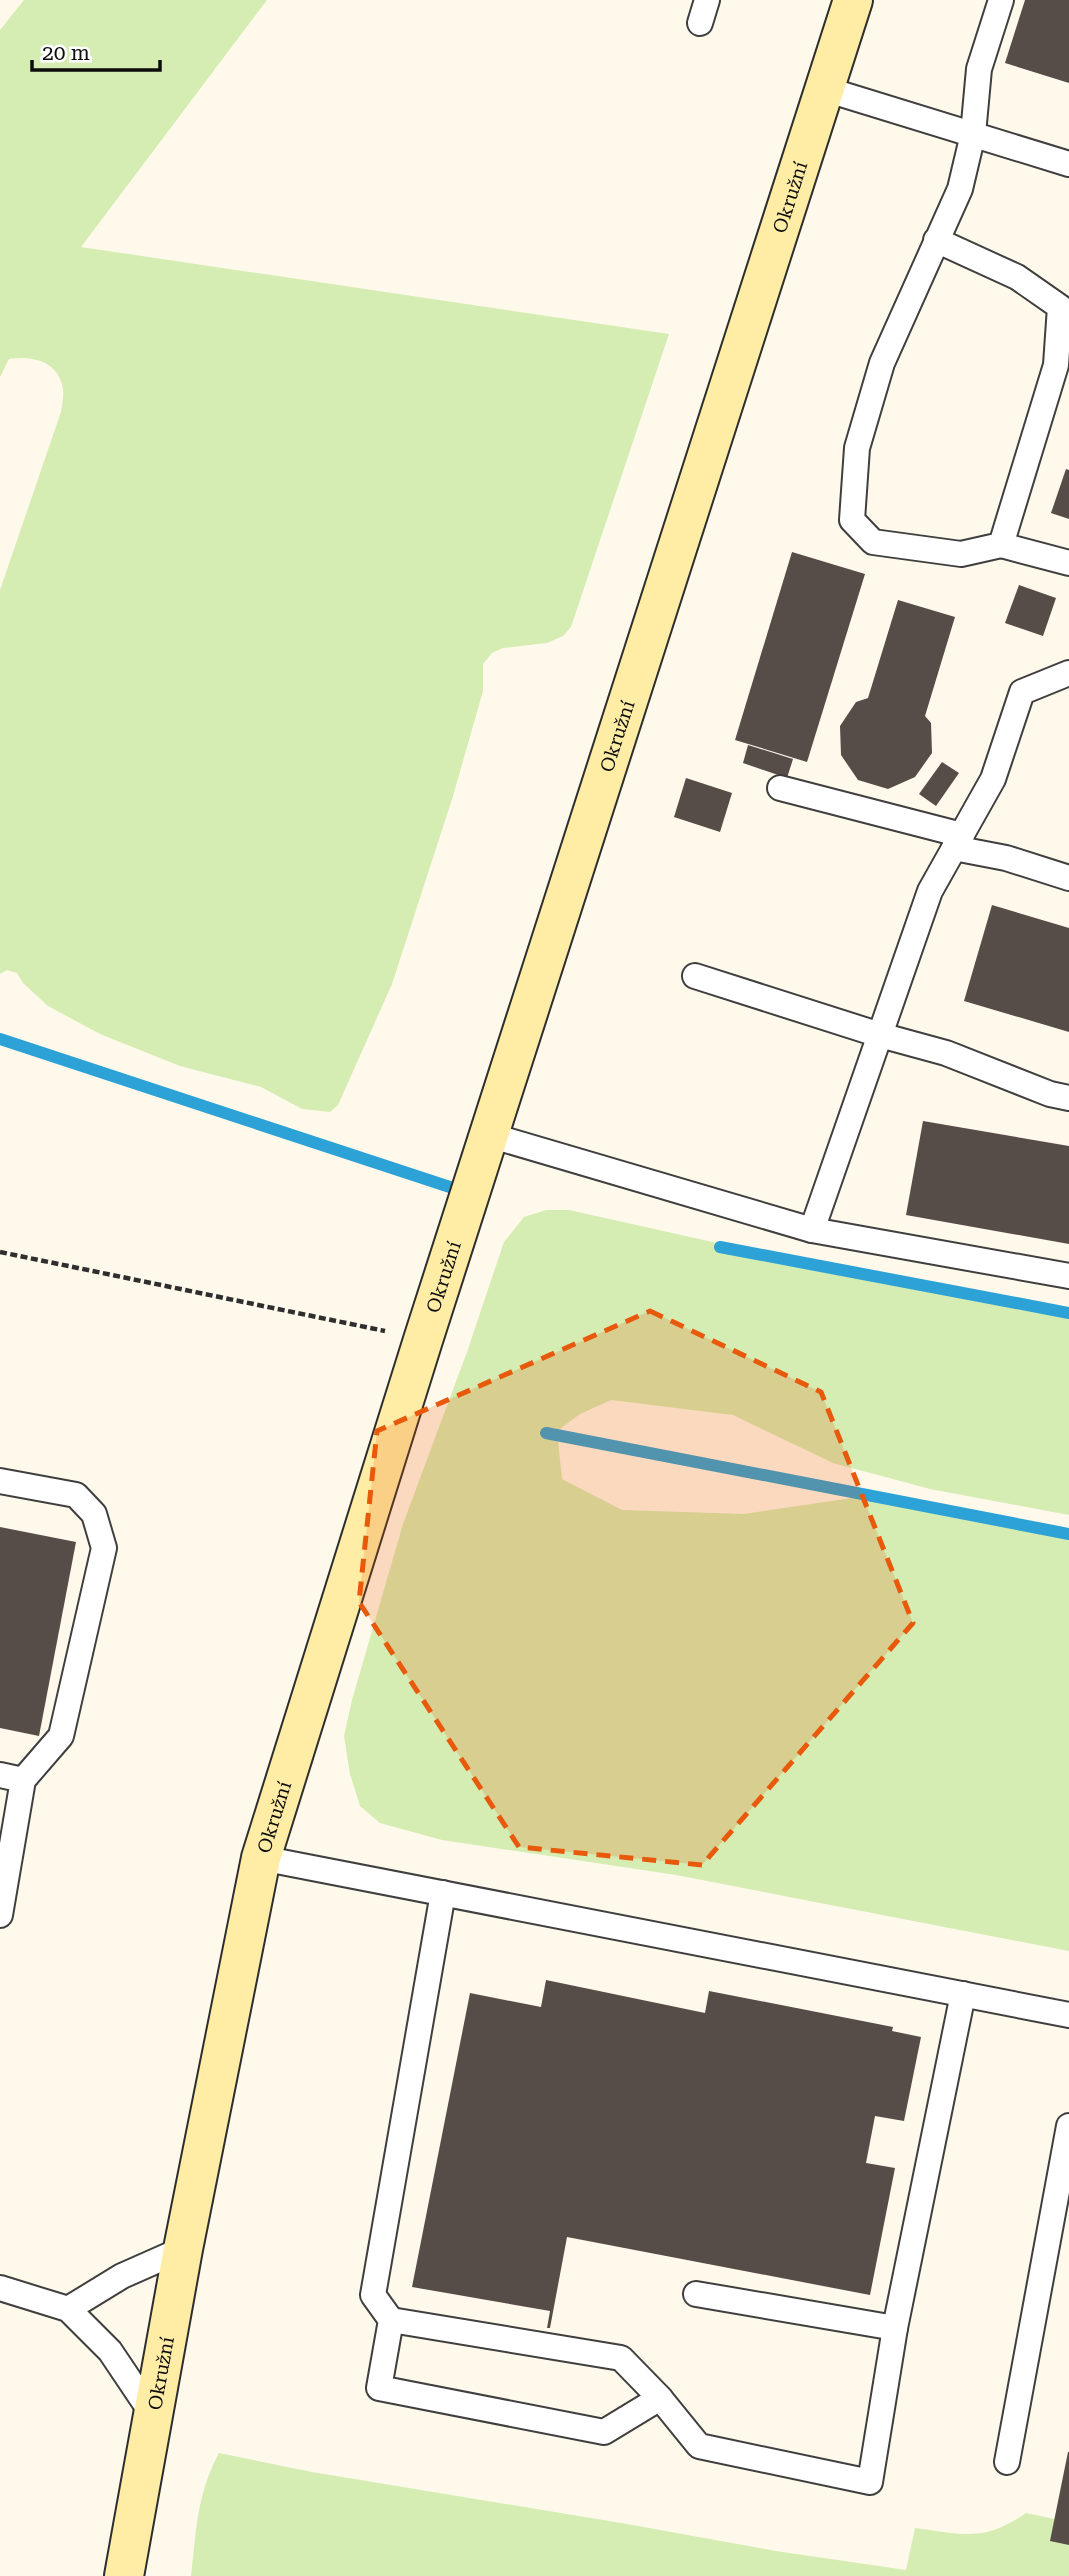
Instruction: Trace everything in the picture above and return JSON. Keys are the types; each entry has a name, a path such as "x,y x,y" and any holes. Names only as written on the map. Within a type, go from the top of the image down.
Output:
{"main road":[{"name":"Okružní","path":"124,2576 183,2249 261,1857 423,1340 853,0"}],"lane":[{"path":"1001,0 979,69 973,134 960,189 882,363 857,448 852,520 873,542 961,554 1001,545 1069,562"},
{"path":"825,89 1069,164"},
{"path":"936,240 1017,277 1060,307 1056,365 1001,545"},
{"path":"812,1230 930,891 993,779 1022,692 1069,673"},
{"path":"780,788 1069,877"},
{"path":"695,976 880,1035 946,1053 1050,1094 1069,1098"},
{"path":"489,1135 812,1230 1069,1276"},
{"path":"0,1481 76,1495 94,1514 104,1548 61,1736 11,1777 1,1902"},
{"path":"261,1857 1069,2015"},
{"path":"443,1893 373,2295 391,2320 621,2358 660,2398 699,2446 870,2482 895,2328 963,1994"},
{"path":"1007,2462 1069,2126"},
{"path":"68,2309 122,2276 183,2249"},
{"path":"0,2288 68,2309 110,2351 153,2415"},
{"path":"696,2294 895,2328"},
{"path":"391,2320 379,2388 604,2432 660,2398"}],"path":[{"path":"0,1252 332,1318 423,1340"}],"highlighted area":[{"path":"650,1311 821,1392 913,1623 702,1865 519,1847 359,1602 377,1431"}],"green space":[{"path":"24,0 267,0 81,247 669,334 571,627 563,636 547,643 503,648 492,653 483,664 483,691 453,796 392,984 338,1105 330,1112 302,1109 261,1087 180,1066 100,1034 48,1006 23,983 17,973 7,970 0,974 0,590 61,412 63,395 56,372 35,359 9,359 0,377 0,30"},
{"path":"546,1210 569,1210 717,1243 1069,1308 1069,1515 930,1489 833,1463 733,1415 611,1400 580,1414 557,1431 562,1479 622,1510 744,1514 852,1498 990,1516 1069,1536 1069,1951 676,1875 442,1840 380,1823 360,1806 350,1774 344,1736 403,1524 467,1352 504,1242 524,1217"},
{"path":"219,2453 312,2472 776,2551 906,2570 915,2528 960,2534 985,2533 1011,2523 1026,2513 1069,2522 1069,2576 191,2576 202,2498"}],"building":[{"path":"1025,0 1069,0 1069,83 1005,63"},
{"path":"1066,469 1069,470 1069,519 1051,513"},
{"path":"792,552 865,574 807,762 735,740"},
{"path":"1019,585 1056,598 1043,636 1005,623"},
{"path":"898,600 955,617 925,716 931,723 932,753 915,777 888,789 858,780 841,755 840,726 856,702 868,698"},
{"path":"748,745 793,759 787,778 743,763"},
{"path":"942,762 959,773 936,806 919,794"},
{"path":"686,778 732,793 720,832 674,817"},
{"path":"992,905 1069,928 1069,1032 964,1001"},
{"path":"923,1121 1069,1146 1069,1244 906,1215"},
{"path":"0,1527 76,1542 39,1736 0,1728"},
{"path":"546,1980 705,2013 709,1991 893,2027 892,2031 921,2037 904,2121 875,2116 866,2163 895,2168 870,2295 567,2237 550,2328 547,2328 550,2311 412,2287 470,1993 541,2007"},
{"path":"1069,2452 1069,2545 1050,2541"}],"waterway":[{"path":"0,1039 465,1192"},
{"path":"720,1247 1069,1313"},
{"path":"546,1433 1069,1534"}]}
